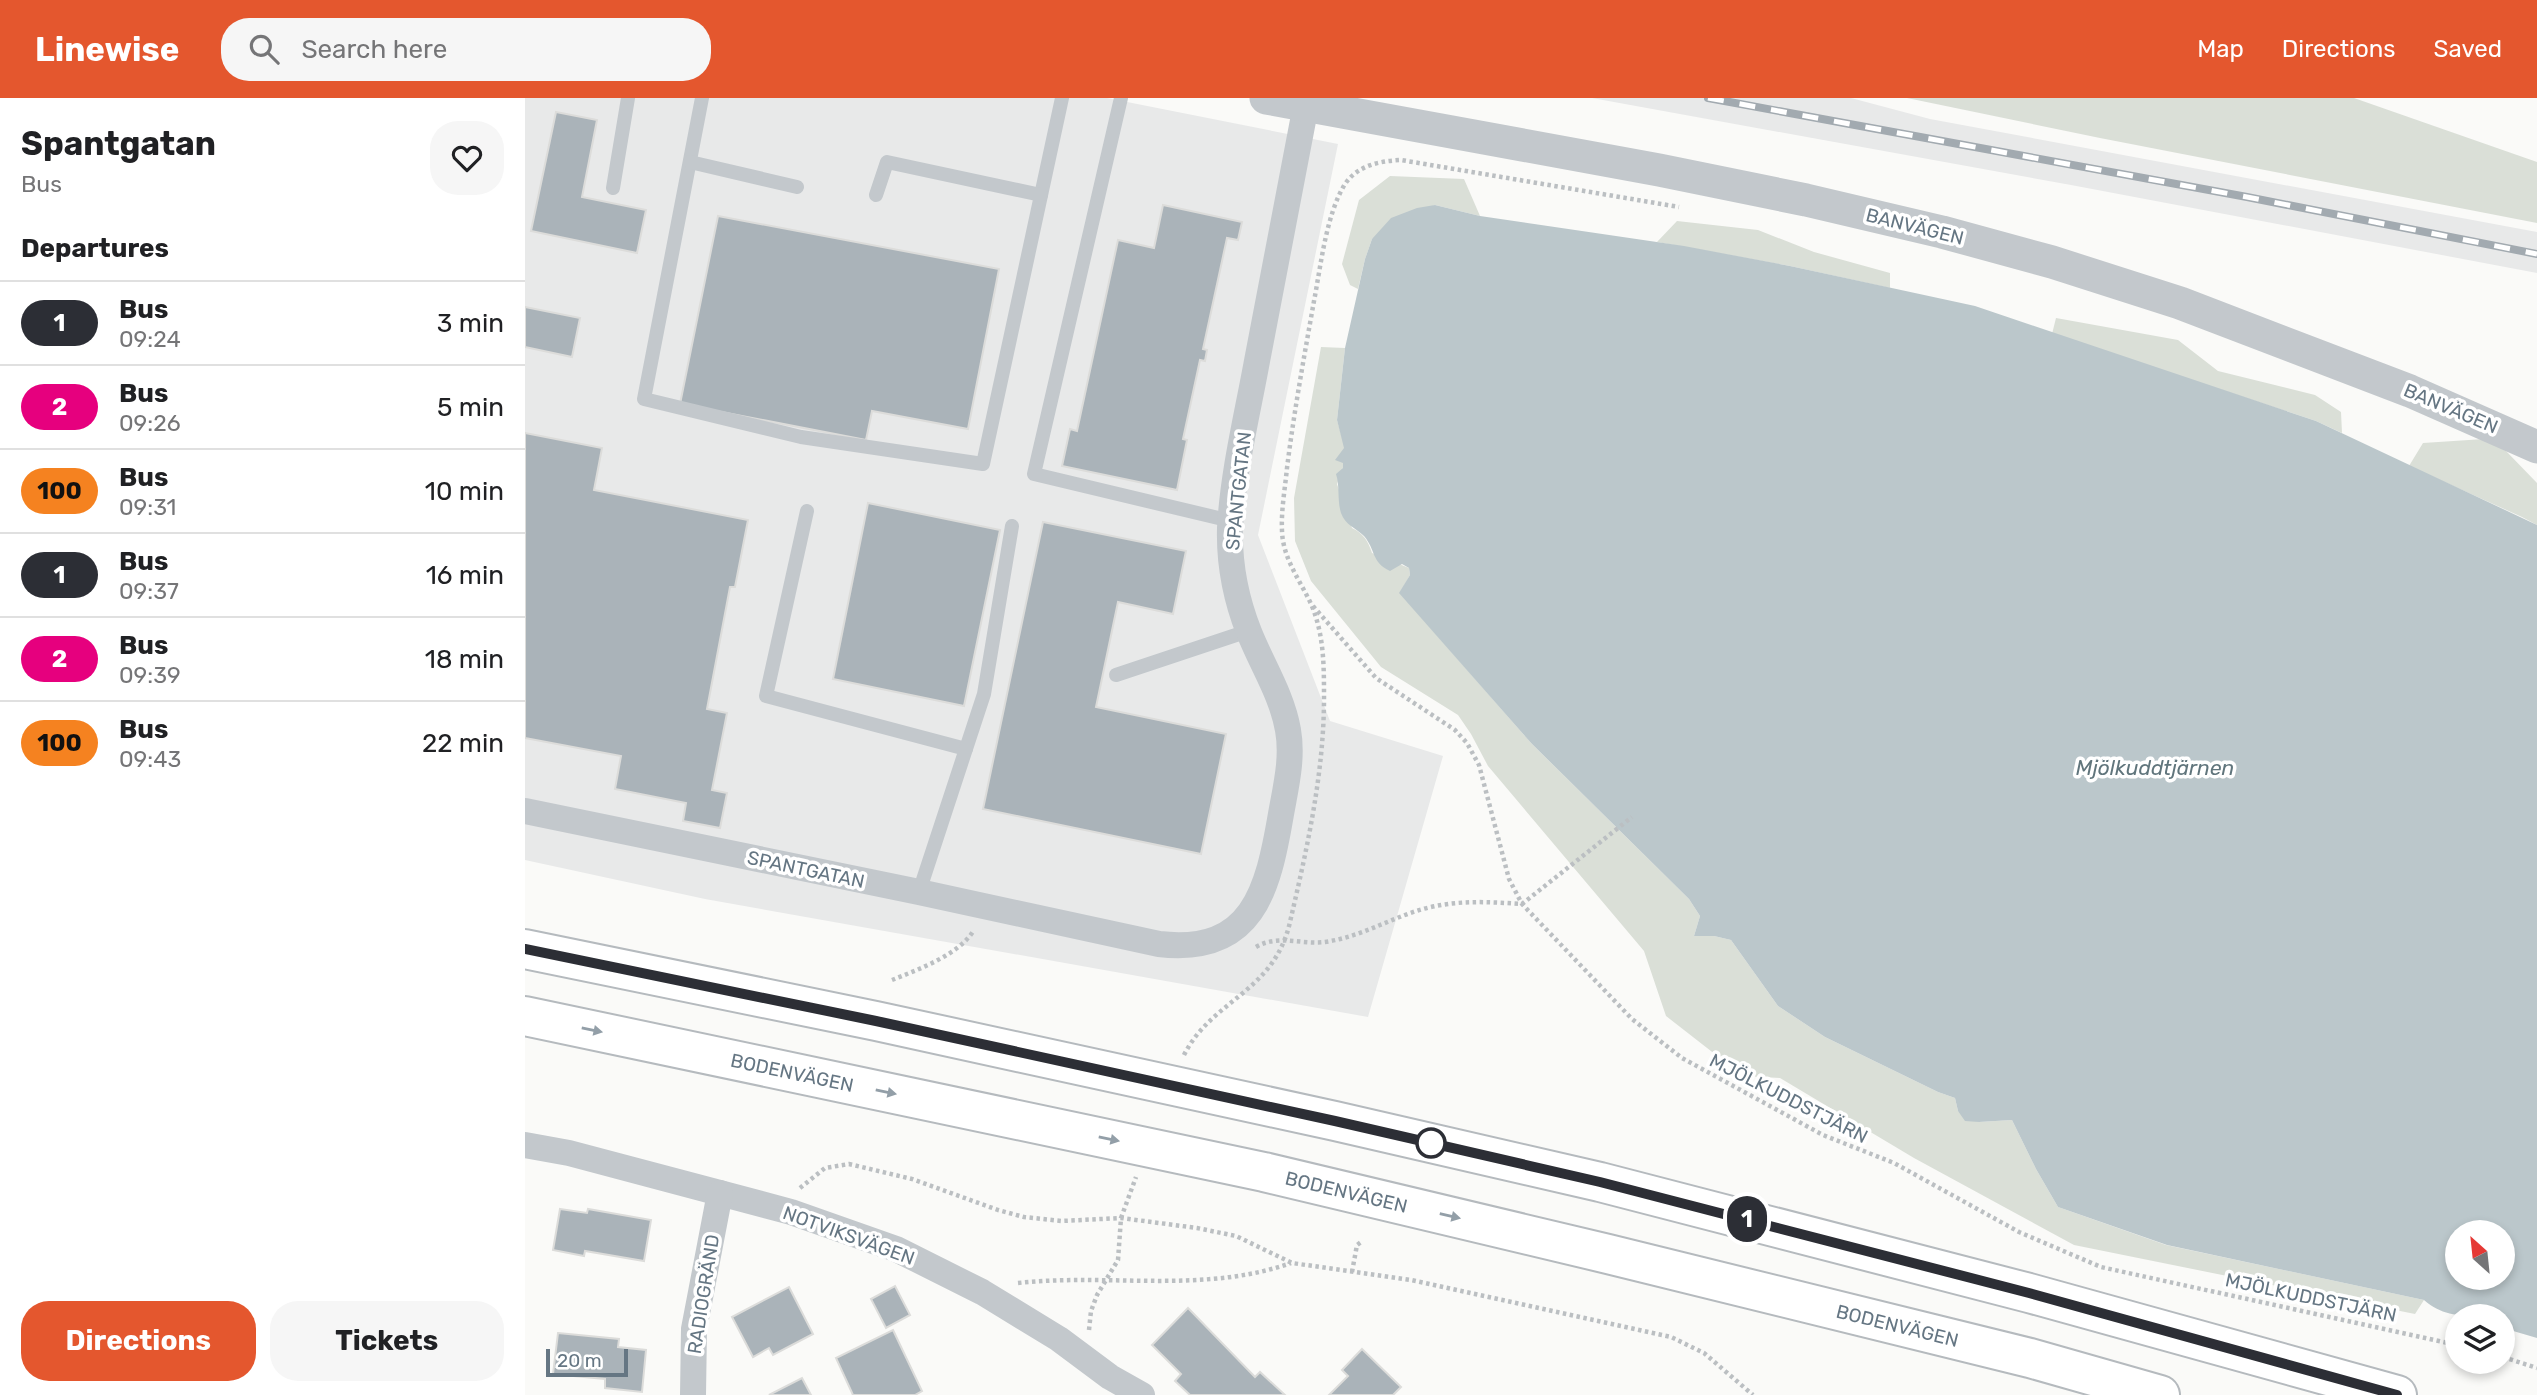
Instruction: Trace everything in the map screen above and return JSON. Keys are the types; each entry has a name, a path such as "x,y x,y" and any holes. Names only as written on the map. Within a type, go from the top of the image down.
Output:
{"main road":[{"path":"525,949 943,1035 1600,1182 2016,1289 2397,1395"},
{"name":"BODENVÄGEN","path":"525,1016 1265,1172 2017,1355 2160,1395"}],"street":[{"name":"BANVÄGEN","path":"1266,98 1659,170 1806,200 1942,232 2052,262 2180,303 2296,346 2410,391 2537,447"},
{"name":"SPANTGATAN","path":"525,811 1159,944 1183,947 1217,939 1238,926 1254,909 1265,888 1290,765 1289,732 1281,703 1248,631 1233,578 1231,521 1239,455 1306,105"},
{"name":"NOTVIKSVÄGEN","path":"525,1145 569,1153 820,1221 896,1249 993,1298 1059,1339 1110,1377 1142,1395"},
{"name":"RADIOGRÄND","path":"693,1395 694,1329 720,1193"}],"lane":[{"path":"613,188 628,98"},
{"path":"702,98 644,399 801,437 983,464 1062,98"},
{"path":"1121,98 1034,474 1231,521"},
{"path":"690,162 797,187"},
{"path":"876,195 887,162 1041,195"},
{"path":"807,511 766,696 966,749"},
{"path":"919,892 984,694 1012,526"},
{"path":"1116,675 1248,631"}],"path":[{"path":"1182,1060 1192,1040 1204,1025 1269,970 1284,940 1290,924 1321,761 1323,647 1310,603 1285,552 1283,508 1294,405 1325,243 1336,205 1346,183 1356,173 1378,161 1401,160 1680,208"},
{"name":"MJÖLKUDDSTJÄRN","path":"1310,603 1377,678 1455,730 1467,743 1479,765 1509,879 1522,904 1632,1019 1682,1058 1823,1135 1894,1163 2019,1232 2101,1267 2445,1342"},
{"path":"1284,940 1321,943 1359,935 1429,907 1468,900 1522,904 1632,817"},
{"path":"892,980 925,967 973,933 980,905"},
{"path":"800,1188 825,1168 849,1164 912,1179 1024,1217 1061,1221 1121,1218 1236,1236 1292,1263 1411,1280 1671,1337 1703,1353 1753,1395"},
{"path":"1088,1338 1091,1311 1097,1295 1118,1260 1121,1218 1137,1173"},
{"path":"788,1185 812,1193"},
{"path":"1352,1272 1357,1245 1361,1242"},
{"path":"1010,1284 1048,1280 1164,1282 1246,1275 1292,1263"},
{"path":"2515,1361 2537,1368"}],"shaded area":[{"path":"525,98 1107,98 1338,144 1258,535 1330,721 1443,756 1368,1017 705,899 525,860"},
{"path":"1592,98 1851,98 1930,119 2537,232 2537,273 2071,185"},
{"path":"1907,98 2354,98 2537,162 2537,223 2100,138"},
{"path":"1390,176 1464,179 1480,216 1435,205 1372,239 1358,289 1350,285 1342,264 1359,200"},
{"path":"1677,221 1758,230 1814,252 1890,273 1890,288 1790,266 1657,242"},
{"path":"2056,318 2178,340 2218,371 2315,395 2341,412 2342,433 2316,421 2052,334"},
{"path":"1321,347 1345,348 1337,420 1345,448 1343,468 1337,484 1352,528 1365,538 1372,553 1409,568 1410,575 1400,593 1532,744 1689,899 1700,916 1694,936 1714,936 1731,940 1778,1006 1825,1037 1955,1098 1958,1111 1979,1122 2012,1120 2058,1207 2166,1245 2424,1300 2415,1314 2074,1245 1914,1158 1780,1078 1743,1076 1666,1016 1644,951 1488,766 1458,715 1381,667 1311,581 1295,541 1294,498"},
{"path":"2484,439 2506,451 2537,483 2537,525 2409,466 2423,443"},
{"path":"2445,1286 2445,1290 2503,1290 2503,1304 2445,1304 2424,1300"}],"water":[{"name":"Mjölkuddtjärnen","path":"1435,205 1480,216 1684,246 1975,306 2316,421 2537,525 2537,1338 2515,1332 2515,1304 2445,1304 2445,1312 2424,1300 2167,1245 2058,1207 2012,1120 1965,1121 1958,1111 1955,1098 1825,1037 1778,1006 1731,940 1714,936 1694,936 1700,916 1689,899 1532,744 1399,593 1410,575 1409,568 1402,564 1390,571 1380,564 1364,536 1348,523 1341,513 1336,474 1343,468 1343,463 1335,460 1344,448 1337,420 1345,348 1372,239 1391,218 1417,208"}],"building":[{"path":"556,112 597,120 582,197 646,210 637,253 531,231"},
{"path":"1163,205 1242,222 1238,240 1227,238 1203,349 1207,350 1205,361 1200,360 1183,439 1187,440 1177,490 1062,466 1070,429 1077,431 1118,240 1154,248"},
{"path":"718,216 999,269 968,429 872,411 866,440 680,404"},
{"path":"525,307 580,318 572,357 525,347"},
{"path":"525,433 602,448 594,490 748,520 735,587 730,587 707,709 727,713 712,790 727,793 720,828 683,821 686,803 615,789 621,756 525,738"},
{"path":"868,503 1000,530 964,706 833,679"},
{"path":"1043,522 1186,551 1173,614 1118,602 1096,707 1226,734 1201,854 983,809"},
{"path":"560,1209 587,1213 588,1209 651,1220 644,1261 585,1251 584,1256 553,1250"},
{"path":"895,1286 910,1315 886,1328 871,1299"},
{"path":"789,1287 813,1334 773,1355 769,1348 753,1357 732,1317"},
{"path":"1188,1308 1255,1377 1260,1372 1285,1395 1190,1395 1175,1381 1181,1374 1152,1345"},
{"path":"893,1330 922,1391 915,1395 853,1395 836,1358"},
{"path":"558,1333 619,1339 618,1347 646,1350 642,1392 605,1388 605,1379 553,1374"},
{"path":"1362,1349 1401,1387 1393,1395 1329,1395 1348,1376 1342,1370"},
{"path":"802,1378 811,1395 769,1395"}],"railway":[{"path":"1708,98 2247,197 2537,254"}],"bus line":[{"name":"1","path":"525,949 876,1021 1600,1182 2029,1293 2397,1395"}]}
